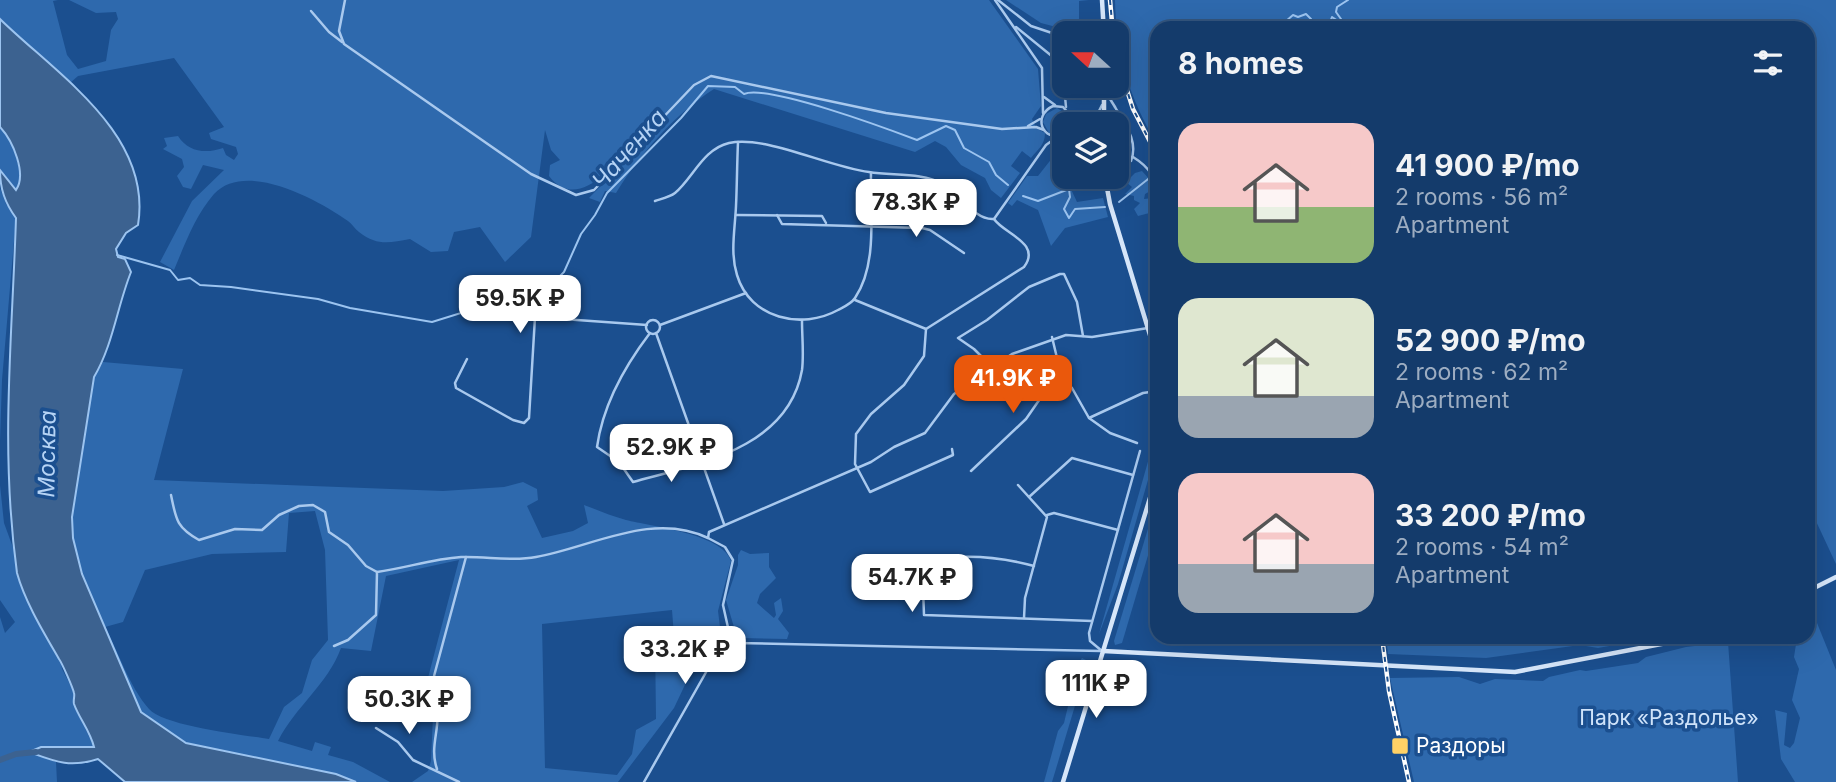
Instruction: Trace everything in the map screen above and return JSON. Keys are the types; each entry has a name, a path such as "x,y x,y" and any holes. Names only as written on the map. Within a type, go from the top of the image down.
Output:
{"street":[{"path":"344,44 340,31 345,0"},
{"path":"996,0 1042,68 1044,97 1041,119 1046,145"},
{"path":"996,0 1031,26 1052,33"},
{"path":"1102,0 1102,21"},
{"path":"311,11 329,32 344,44 531,174 576,195 594,190 694,85 711,76 886,113 1002,129 1036,127 1052,135"},
{"path":"1011,23 1052,56"},
{"path":"1044,97 1068,111"},
{"path":"1043,113 1057,106 1061,98"},
{"path":"1064,98 1068,111"},
{"path":"1109,98 1134,144 1133,157 1129,160"},
{"path":"1025,128 1041,119"},
{"path":"655,201 674,194 706,157 726,144 746,141 771,145 835,167 922,177 940,182 987,220 994,219 1046,145 1052,141"},
{"path":"738,142 733,253 737,277 746,293 767,312 784,319 802,321 826,317 854,300 867,271 871,173"},
{"path":"1133,157 1150,171"},
{"path":"1108,189 1150,335"},
{"path":"736,215 822,216 826,225"},
{"path":"777,215 782,224 930,230 964,253"},
{"path":"926,329 1024,267 1028,261 1029,253 1024,243 998,225 994,219"},
{"path":"991,366 958,338 987,320 1029,287 1060,274 1064,274 1077,302 1083,336"},
{"path":"724,524 656,333 660,325 746,293"},
{"path":"854,300 926,329"},
{"path":"467,359 455,383 456,388 513,420 524,423 529,418 535,317 647,325 654,320 660,325"},
{"path":"650,333 631,357 612,392 597,447 619,462 633,482 726,454 751,441 778,419 790,405 802,370 802,321"},
{"path":"647,325 650,333"},
{"path":"708,538 709,532 724,524 857,469 925,433 951,397 991,366 1012,354 1052,337 1148,328"},
{"path":"926,329 924,356 904,385 871,414 856,434 857,469 870,492 953,455 952,449"},
{"path":"650,333 656,333"},
{"path":"1052,337 1062,379 1072,388 1089,418 1110,433 1138,443"},
{"path":"971,471 1026,419 1051,383 1062,379"},
{"path":"1089,418 1150,392"},
{"path":"1104,651 1090,642 1092,621 1140,451"},
{"path":"1029,496 1072,458 1133,475"},
{"path":"1018,485 1046,515"},
{"path":"171,495 177,522 182,530 199,540 235,529 262,530 279,514 289,509 313,505 326,512 329,532 348,545 366,566 377,572 421,561 466,557 537,557 609,537 660,528 685,531 725,547 733,560 723,605 729,638 736,643"},
{"path":"1063,782 1150,498"},
{"path":"1046,515 1054,513 1118,530"},
{"path":"1024,618 1025,598 1046,515"},
{"path":"1034,566 1004,558 957,556 920,564 924,615 1092,621"},
{"path":"437,769 436,723 440,713 430,691 466,557"},
{"path":"334,646 348,640 376,615 377,572"},
{"path":"1815,588 1836,578"},
{"path":"644,782 718,651 736,643 1104,651 1515,671 1660,644"},
{"path":"376,728 398,742 413,760 437,769 459,782"}],"green space":[{"path":"0,0 58,0 53,1 67,55 78,69 106,61 111,30 118,19 116,12 96,13 69,0 989,0 1038,69 1041,106 1032,119 1036,128 1045,133 1045,137 1041,147 1031,158 1022,151 1011,166 1020,173 1001,198 991,190 985,178 961,165 946,147 935,141 915,152 714,89 672,123 647,150 616,193 605,191 600,202 589,198 632,154 627,150 601,177 580,189 559,186 549,176 550,165 560,160 551,150 545,130 531,237 505,262 480,227 454,232 448,251 431,252 410,239 389,242 372,240 335,212 301,194 263,182 244,181 228,185 214,194 191,230 174,270 160,262 192,201 224,170 203,165 191,189 183,187 177,176 184,167 182,159 163,149 167,146 164,138 178,136 187,145 198,150 223,148 226,155 234,160 238,154 236,147 211,139 209,133 224,127 174,58 78,76 70,83 0,19"},
{"path":"1006,0 1089,0 1079,1 1079,21 1052,21 1052,26 1041,23"},
{"path":"1115,0 1836,0 1836,564 1815,519 1815,21 1150,21 1150,132 1129,84 1129,21 1116,21"},
{"path":"1057,108 1063,112 1052,112 1052,134 1043,122 1046,114"},
{"path":"0,127 9,141 18,166 16,191 0,170"},
{"path":"1052,158 1052,189 1071,189 1077,202 1103,198 1108,217 1065,228 1051,246 1038,210 1017,200 1012,206 1008,203 1027,176 1038,176"},
{"path":"1142,171 1150,180 1150,191 1145,194 1144,199 1150,198 1150,213 1138,216 1134,209 1140,203 1134,200 1134,196 1125,194 1132,187 1129,179"},
{"path":"0,188 6,204 16,218 2,380 0,441"},
{"path":"103,362 183,369 154,480 443,491 504,487 523,482 537,489 538,500 527,506 542,538 573,531 588,523 584,505 626,520 701,538 715,544 731,561 718,611 722,643 706,663 692,670 674,708 618,782 412,782 428,771 431,761 433,715 419,712 459,560 386,576 371,651 341,648 328,673 293,717 278,741 312,751 315,742 331,747 328,755 353,762 390,782 356,782 336,774 186,743 141,712 82,574 73,538 72,517 94,377","holes":["315,511 325,550 328,640 312,660 302,693 284,707 269,739 187,725 157,715 149,709 130,680 105,627 123,622 145,570 212,554 286,552 289,513","672,610 674,636 655,639 656,719 636,730 632,754 617,775 545,768 542,624"]},
{"path":"1150,455 1150,472 1118,584 1099,634"},
{"path":"0,485 4,523 45,635 61,662 74,692 74,705 94,747 41,747 29,752 56,762 57,782 0,782 0,617 5,633 15,622 0,600"},
{"path":"1150,522 1150,549 1122,643 1115,645"},
{"path":"741,550 750,554 769,553 769,567 776,578 760,594 757,603 774,618 774,603 781,598 783,611 778,619 789,633 787,639 742,638 736,634 726,600"},
{"path":"1815,618 1836,670 1836,782 1795,782 1781,759 1775,710 1787,713 1784,745 1790,748 1794,743 1800,718 1792,700 1799,669 1794,657 1796,644 1815,644"},
{"path":"1387,644 1621,644 1598,648 1580,645 1486,658 1388,654"},
{"name":"Парк «Раздолье»","path":"1728,644 1738,782 1414,782 1390,678 1459,677 1480,684 1495,679 1543,681 1549,677 1580,670 1638,663 1646,657 1686,647"},
{"path":"1082,658 1086,660 1087,666 1052,782 1044,782 1058,731 1064,723 1078,664"}],"water":[{"name":"Москва","path":"0,19 96,108 116,134 131,162 139,192 138,225 126,233 116,249 118,257 125,259 131,272 106,352 94,377 72,517 73,538 82,574 141,712 186,743 336,774 356,782 125,782 98,759 63,763 29,752 41,747 94,747 74,704 74,693 67,676 30,606 17,573 8,439 16,218 4,196 0,170 16,190 20,175 14,149 0,127"}],"waterway":[{"name":"Чаченка","path":"1338,21 1341,19 1336,12 1337,7 1348,0"},
{"name":"Чаченка","path":"1286,21 1293,15 1298,17 1306,14 1310,21"},
{"name":"Чаченка","path":"1330,21 1332,17 1338,21"},
{"name":"Чаченка","path":"117,255 170,270 178,280 190,278 200,285 318,299 350,308 432,322 551,285 564,272 581,234 607,193 681,118 708,86 735,87 744,94 777,95 801,101 917,140 946,126 955,130 964,148 989,162 996,175 1008,185"},
{"name":"Чаченка","path":"1119,202 1150,178"},
{"name":"Чаченка","path":"1023,196 1038,201 1069,189 1070,197 1064,209 1069,218 1075,209 1105,207"},
{"path":"0,760 16,754 36,752"}],"railway":[{"path":"1110,0 1112,21"},
{"path":"1129,97 1150,142"},
{"path":"1383,644 1389,691 1409,782"}],"place":[{"name":"Раздоры","path":"1400,746"}]}
